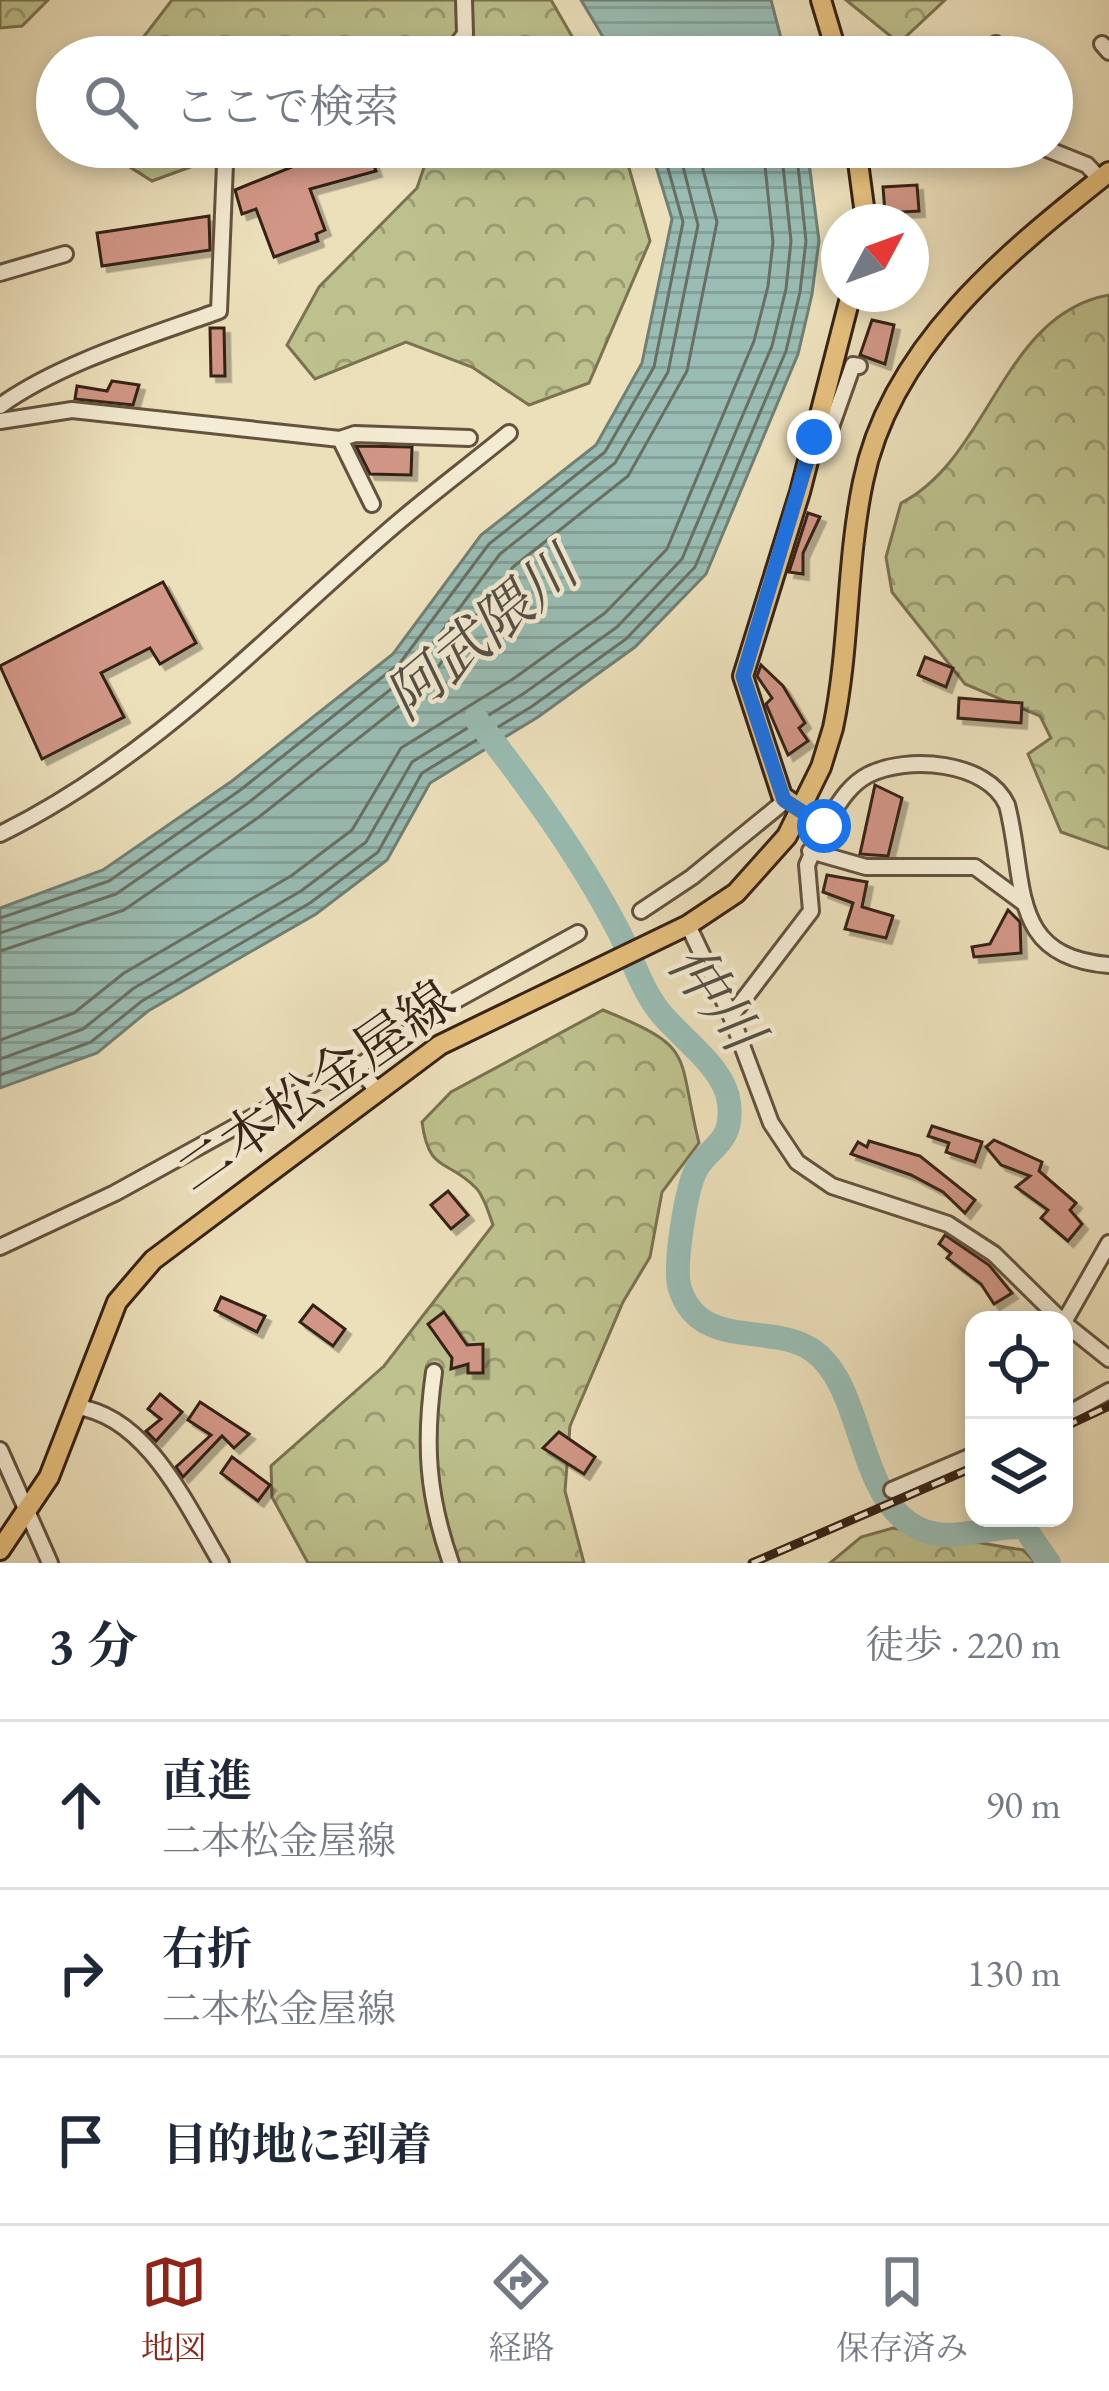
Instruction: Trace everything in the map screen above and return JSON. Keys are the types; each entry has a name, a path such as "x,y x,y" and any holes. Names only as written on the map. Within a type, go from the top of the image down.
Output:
{"main road":[{"path":"820,0 831,36"},
{"path":"859,168 864,204"},
{"name":"二本松金屋線","path":"0,1550 50,1477 129,1282 376,1089 478,1022 688,925 736,893 787,836 793,805 836,712 863,481 883,421 920,358 973,289 1104,176"},
{"path":"793,805 743,676 846,312"}],"street":[{"path":"463,36 464,0"},
{"path":"1073,159 1104,176"},
{"path":"0,406 19,392 219,311 225,168"},
{"path":"0,273 65,254"},
{"path":"814,437 830,430 853,365 859,366"},
{"path":"0,392 19,392"},
{"path":"0,421 72,410 340,439 355,434 469,438"},
{"path":"0,834 56,805 152,742 387,532 509,433"},
{"path":"340,439 372,504"},
{"path":"731,1016 812,911 810,851 824,826 855,783 890,767 923,765 983,778 998,788 1007,805 1032,929 1046,947 1084,963 1109,965"},
{"path":"641,910 793,805 824,826"},
{"path":"810,851 866,867 975,868 1025,904"},
{"path":"688,925 731,1016 764,1107 796,1162 832,1186 948,1224 994,1254 1052,1311"},
{"path":"0,1246 134,1183 305,1086 342,1068 355,1069 476,988 578,933"},
{"path":"355,1069 376,1089"},
{"path":"1069,1311 1109,1243"},
{"path":"1073,1330 1109,1359"},
{"path":"434,1372 424,1438 434,1508 451,1563"},
{"path":"1073,1411 1109,1391"},
{"path":"76,1407 107,1415 130,1432 221,1563"},
{"path":"0,1450 50,1563"},
{"path":"892,1490 965,1459"}],"green space":[{"path":"0,0 48,0 22,26 0,28"},
{"path":"172,0 551,0 572,36 144,36"},
{"path":"846,0 945,0 906,36 890,36"},
{"path":"131,168 188,168 152,181"},
{"path":"424,168 629,168 650,241 589,383 529,405 472,367 406,342 315,379 287,345 319,287 417,188"},
{"path":"1109,295 1109,849 1061,832 1028,754 1051,738 1040,716 965,684 892,592 886,557 901,503 931,482 956,454 1020,357 1044,329 1073,308"},
{"path":"603,1010 655,1034 678,1057 699,1143 662,1192 650,1257 623,1302 570,1426 565,1491 584,1563 308,1563 272,1497 271,1466 384,1366 493,1225 476,1188 429,1150 422,1122 451,1092"},
{"path":"893,1528 1023,1550 1036,1563 830,1563 861,1537"}],"water":[{"path":"581,0 771,0 780,36 602,36"},
{"name":"阿武隈川","path":"656,168 810,168 819,241 798,354 706,574 635,647 538,717 430,783 387,860 316,914 148,1011 97,1053 0,1088 0,908 103,870 232,781 393,654 481,535 596,445 642,363 672,219"}],"building":[{"path":"289,168 376,171 310,189 325,230 316,234 318,241 274,257 256,209 242,214 235,190"},
{"path":"917,185 918,204 884,204 883,187"},
{"path":"209,216 210,250 102,266 97,233"},
{"path":"872,320 894,325 885,364 860,355"},
{"path":"210,328 224,328 225,376 211,376"},
{"path":"112,381 139,385 133,405 75,399 77,386 107,391"},
{"path":"356,446 412,447 411,475 370,474"},
{"path":"808,513 820,517 803,553 803,574 789,572"},
{"path":"163,582 196,643 160,664 150,648 101,673 124,717 42,759 0,666"},
{"path":"925,657 953,668 946,687 918,675"},
{"path":"761,665 783,686 805,723 799,728 808,741 788,755 766,704 772,698 757,676"},
{"path":"959,698 1022,703 1021,723 958,718"},
{"path":"875,785 902,798 888,856 860,854"},
{"path":"827,875 867,882 862,907 893,916 886,938 845,929 853,903 823,892"},
{"path":"1008,910 1020,922 1021,953 974,957 972,947 990,944"},
{"path":"932,1126 982,1142 975,1162 946,1152 949,1143 928,1136"},
{"path":"994,1140 1042,1162 1039,1171 1076,1203 1070,1210 1082,1224 1068,1241 1041,1218 1048,1210 1016,1187 1030,1176 1001,1165 986,1147"},
{"path":"869,1141 920,1156 975,1200 965,1213 943,1192 911,1175 851,1154 858,1142 867,1147"},
{"path":"448,1191 468,1215 451,1229 431,1205"},
{"path":"945,1235 989,1265 1012,1293 994,1304 981,1284 947,1258 951,1253 939,1244"},
{"path":"221,1297 265,1316 257,1332 215,1310"},
{"path":"313,1305 345,1329 333,1346 300,1322"},
{"path":"444,1312 467,1345 483,1344 483,1373 468,1373 468,1364 451,1369 452,1358 428,1324"},
{"path":"160,1394 182,1412 156,1441 146,1431 161,1419 148,1409"},
{"path":"200,1402 249,1434 234,1448 222,1436 183,1477 176,1467 211,1435 188,1420"},
{"path":"559,1432 595,1457 584,1474 543,1448"},
{"path":"232,1457 270,1485 258,1501 221,1473"}],"waterway":[{"name":"仲川","path":"476,719 587,875 652,1001 711,1065 726,1090 727,1128 695,1172 682,1230 678,1279 690,1308 703,1321 720,1328 795,1342 830,1367 873,1473 902,1518 937,1534 1024,1527 1049,1563"}],"railway":[{"path":"1073,1423 1109,1406"},
{"path":"752,1563 965,1471"}],"route":[{"path":"814,437 743,684 784,800 824,826"}]}
